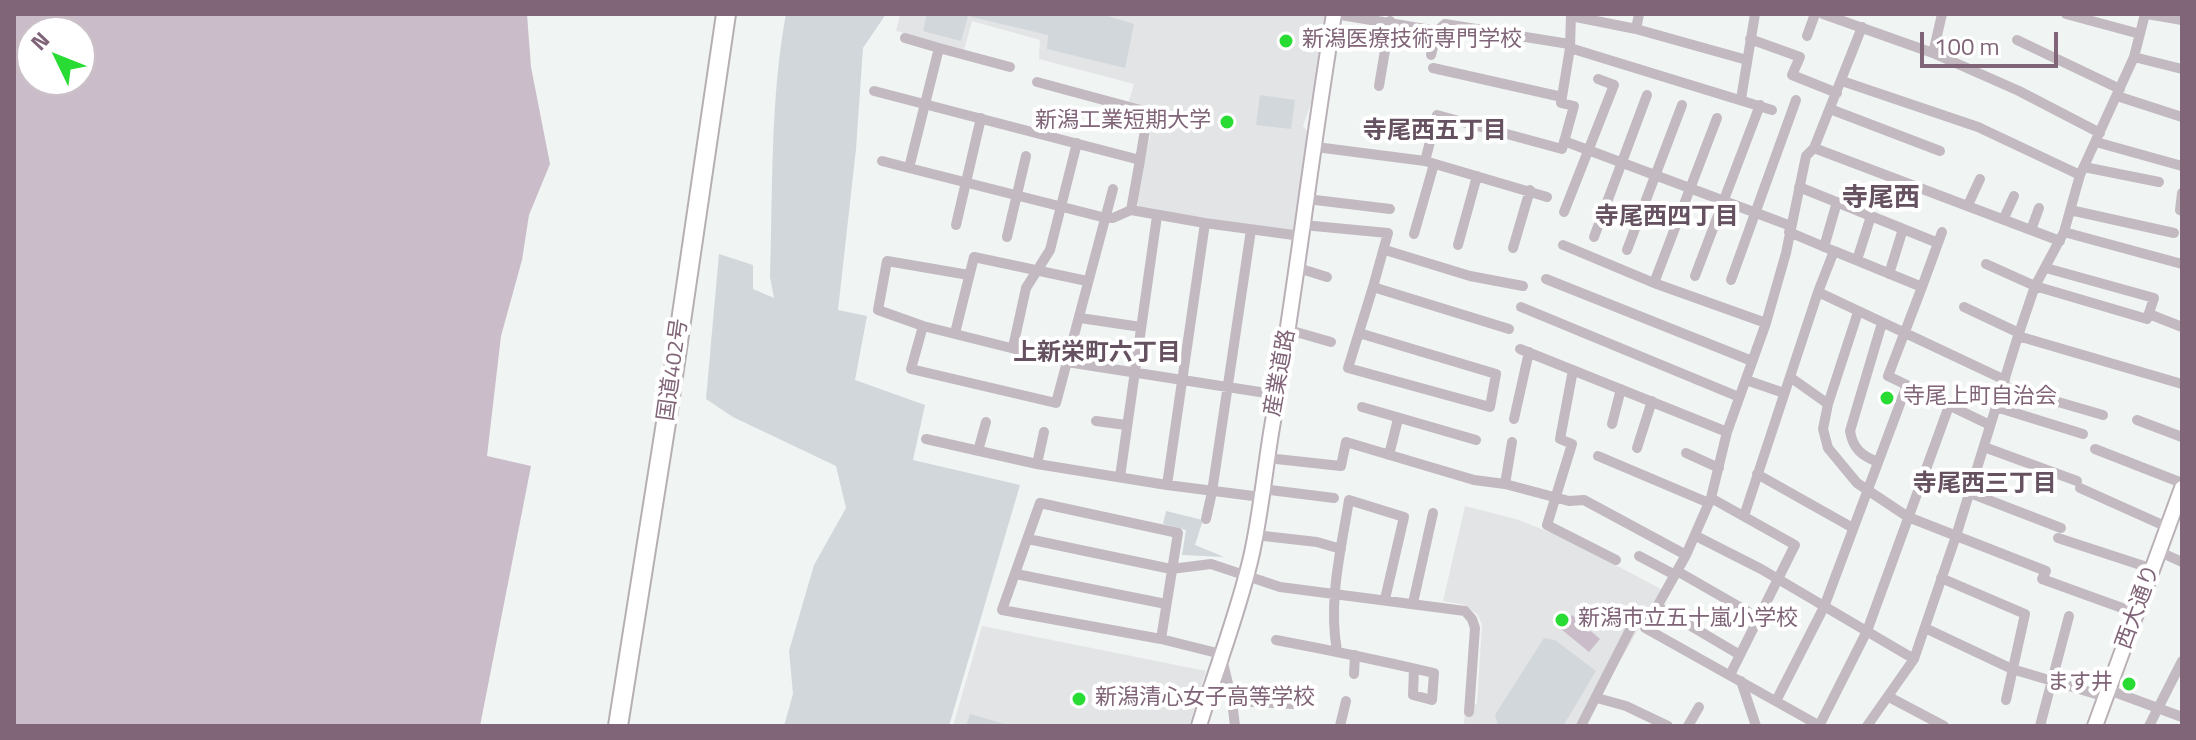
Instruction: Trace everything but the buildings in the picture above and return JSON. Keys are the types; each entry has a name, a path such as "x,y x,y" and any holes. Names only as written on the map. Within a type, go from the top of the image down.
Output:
{"highway":[{"name":"国道402号","path":"618,726 726,14"}],"street":[{"path":"1335,14 1437,31"},
{"name":"産業道路","path":"1199,726 1221,654 1232,630 1255,535 1289,330 1321,92 1335,14"},
{"path":"1636,29 1639,14"},
{"path":"1741,99 1755,14"},
{"path":"1807,36 1815,14"},
{"path":"1823,14 1933,53 2019,91 2098,138 2182,166"},
{"path":"1933,53 1942,14"},
{"path":"2066,14 2140,34"},
{"path":"1867,726 1914,659 2035,286 2062,236 2082,171 2134,57 2146,14 2182,20"},
{"path":"1414,234 1437,115 1562,149 1574,106 1561,103 1570,46 1571,15 1636,29 1747,60"},
{"path":"1379,86 1390,21"},
{"path":"1431,55 1437,31 1445,24 1570,46 1772,110"},
{"path":"1862,27 1814,148 1806,156 1786,253 1766,323 1727,432 1710,501 1696,536 1645,628 1819,726 1867,631 1949,406"},
{"path":"905,38 1010,67"},
{"path":"1750,39 1800,57 1792,75 1837,93"},
{"path":"2017,40 2119,93 2182,117"},
{"path":"909,168 939,48"},
{"path":"2134,57 2182,69"},
{"path":"1433,68 1562,97"},
{"path":"1564,212 1614,85 1598,79"},
{"path":"1842,81 1978,127 2082,171 2159,182"},
{"path":"1037,82 1148,112 1131,210"},
{"path":"874,91 1140,160"},
{"path":"1594,237 1647,95"},
{"path":"1731,280 1796,100"},
{"path":"1627,250 1682,105"},
{"path":"1695,276 1760,105"},
{"path":"1830,109 1940,151"},
{"path":"956,225 981,118"},
{"path":"1654,283 1717,118"},
{"path":"1564,141 1724,200 1829,249 1922,287"},
{"path":"1013,347 1026,288 1050,250 1077,143"},
{"path":"1316,147 1429,162 1547,197"},
{"path":"1814,148 2031,230 2182,264"},
{"path":"1007,237 1026,156"},
{"path":"882,161 1106,218 1131,210 1251,230 1388,233 1348,368 1490,407 1496,374 1359,333"},
{"path":"1458,245 1477,176"},
{"path":"1968,205 1980,179"},
{"path":"1799,187 1903,229 1940,237 1888,376 1990,425"},
{"path":"923,326 911,369 1056,403 1113,189"},
{"path":"1513,248 1530,190"},
{"path":"2182,193 2182,211"},
{"path":"2004,218 2014,196"},
{"path":"1307,199 1390,209"},
{"path":"1744,516 1818,292 1837,202"},
{"path":"2031,230 2039,208"},
{"path":"2070,210 2174,233"},
{"path":"1120,477 1157,216"},
{"path":"1857,260 1871,216"},
{"path":"1167,485 1205,223"},
{"path":"1889,274 1903,229"},
{"path":"1206,519 1251,230"},
{"path":"1563,245 1654,283 1766,323"},
{"path":"1385,250 1470,276 1523,286"},
{"path":"955,333 974,257 1087,281"},
{"path":"969,275 887,261 878,310 923,326 1067,362 1279,395"},
{"path":"1986,264 2035,286 2147,319 2154,298 2046,268"},
{"path":"1298,268 1327,277"},
{"path":"1546,279 1752,361"},
{"path":"1373,287 1509,329"},
{"path":"1818,292 2004,383 2103,415"},
{"path":"1521,307 1739,397"},
{"path":"1964,307 2018,334 2182,384"},
{"path":"1858,312 1823,429 1828,448 1857,483 1908,517 2046,571 2042,579 2136,613"},
{"path":"2149,314 2182,327"},
{"path":"1080,318 1141,327"},
{"path":"1878,462 1857,449 1850,431 1882,323"},
{"path":"1289,330 1331,342"},
{"path":"1514,419 1525,350 1727,432"},
{"path":"1573,370 1560,439 1572,444 1547,525 1616,560"},
{"path":"1790,377 1828,404"},
{"path":"1746,380 1784,393"},
{"path":"1776,701 1824,607 1907,385"},
{"path":"1612,424 1621,389"},
{"path":"1637,448 1652,401"},
{"path":"1362,407 1476,440"},
{"path":"1996,407 2083,434"},
{"path":"1389,455 1398,419"},
{"path":"2137,420 2182,437"},
{"path":"1096,421 1126,425"},
{"path":"978,451 986,422"},
{"path":"1037,464 1044,432"},
{"path":"926,439 1037,464 1212,492 1334,498"},
{"path":"1267,458 1341,466 1346,442 1474,480 1505,484 1569,501 1584,500 1686,555"},
{"path":"1505,484 1512,442"},
{"path":"1984,447 2174,519"},
{"path":"2095,449 2182,485"},
{"path":"1686,453 1719,468"},
{"path":"1598,456 1744,516 1795,545 1730,675"},
{"path":"1757,474 1853,528"},
{"name":"西大通り","path":"2095,726 2174,519 2182,485"},
{"path":"1970,493 2059,533 2153,569"},
{"path":"1337,651 1333,629 1334,593 1349,500 1404,517 1385,599"},
{"path":"1161,639 1178,533 1040,503 1002,610 1161,639 1221,654 1235,726"},
{"path":"1413,603 1433,513"},
{"path":"1255,535 1317,542 1341,549"},
{"path":"1696,536 1914,659"},
{"path":"1028,539 1171,569 1211,564 1280,587 1465,611 1475,628 1469,712"},
{"path":"2160,552 2182,562"},
{"path":"1639,556 1759,618"},
{"path":"1016,574 1166,604"},
{"path":"1941,578 2025,614 2006,700"},
{"path":"1657,606 1740,655"},
{"path":"2040,726 2069,616"},
{"path":"1581,726 1635,620"},
{"path":"1925,628 2012,669 2182,717"},
{"path":"1276,640 1414,669"},
{"path":"1354,674 1355,655"},
{"path":"2149,726 2181,664"},
{"path":"1741,681 1756,726"},
{"path":"1889,697 1944,726"},
{"path":"1597,698 1626,706 1668,726"},
{"path":"1232,701 1293,704"},
{"path":"1340,726 1346,701"},
{"path":"1688,726 1699,707"},
{"path":"1744,726 1752,714"}],"shaded area":[{"path":"14,14 527,14 531,67 550,164 529,215 522,260 501,336 487,456 531,466 480,726 14,726"},
{"path":"786,14 886,14 863,48 856,149 838,310 867,316 855,380 925,405 913,460 1020,485 949,726 784,726 793,694 789,651 814,565 846,508 836,466 733,417 706,399 719,254 753,265 753,289 774,298 770,277 773,145 777,79"},
{"name":"新潟工業短期大学","path":"900,14 1329,14 1314,94 1303,126 1307,131 1306,150 1293,231 1140,208 1134,199 1150,137 1153,110 1128,104 1134,84 1039,59 1040,40 972,21 964,50 896,31"},
{"path":"927,14 1101,14 1134,24 1125,68 1047,49 1048,35 968,16 961,41 923,31"},
{"path":"1260,95 1295,100 1291,129 1256,125"},
{"name":"新潟市立五十嵐小学校","path":"1465,506 1519,520 1566,539 1661,589 1601,695 1577,726 1464,726 1465,705 1477,704 1482,625 1478,615 1465,605 1443,601"},
{"path":"1166,511 1203,520 1195,545 1224,557 1182,555 1186,530 1163,524"},
{"path":"1572,615 1600,639 1589,652 1561,629"},
{"name":"新潟清心女子高等学校","path":"982,626 1206,671 1189,726 953,726"},
{"path":"1544,638 1555,640 1596,671 1563,726 1498,726 1495,715"},
{"path":"970,714 1011,726 966,726"}],"place":[{"name":"新潟医療技術専門学校","path":"1286,41"},
{"name":"新潟工業短期大学","path":"1227,122"},
{"name":"寺尾上町自治会","path":"1887,398"},
{"name":"新潟市立五十嵐小学校","path":"1562,620"},
{"name":"ます井","path":"2129,684"},
{"name":"新潟清心女子高等学校","path":"1079,699"}],"district":[{"name":"寺尾西五丁目","path":"1435,132"},
{"name":"寺尾西","path":"1881,200"},
{"name":"寺尾西四丁目","path":"1667,218"},
{"name":"上新栄町六丁目","path":"1097,354"},
{"name":"寺尾西三丁目","path":"1985,485"}]}
